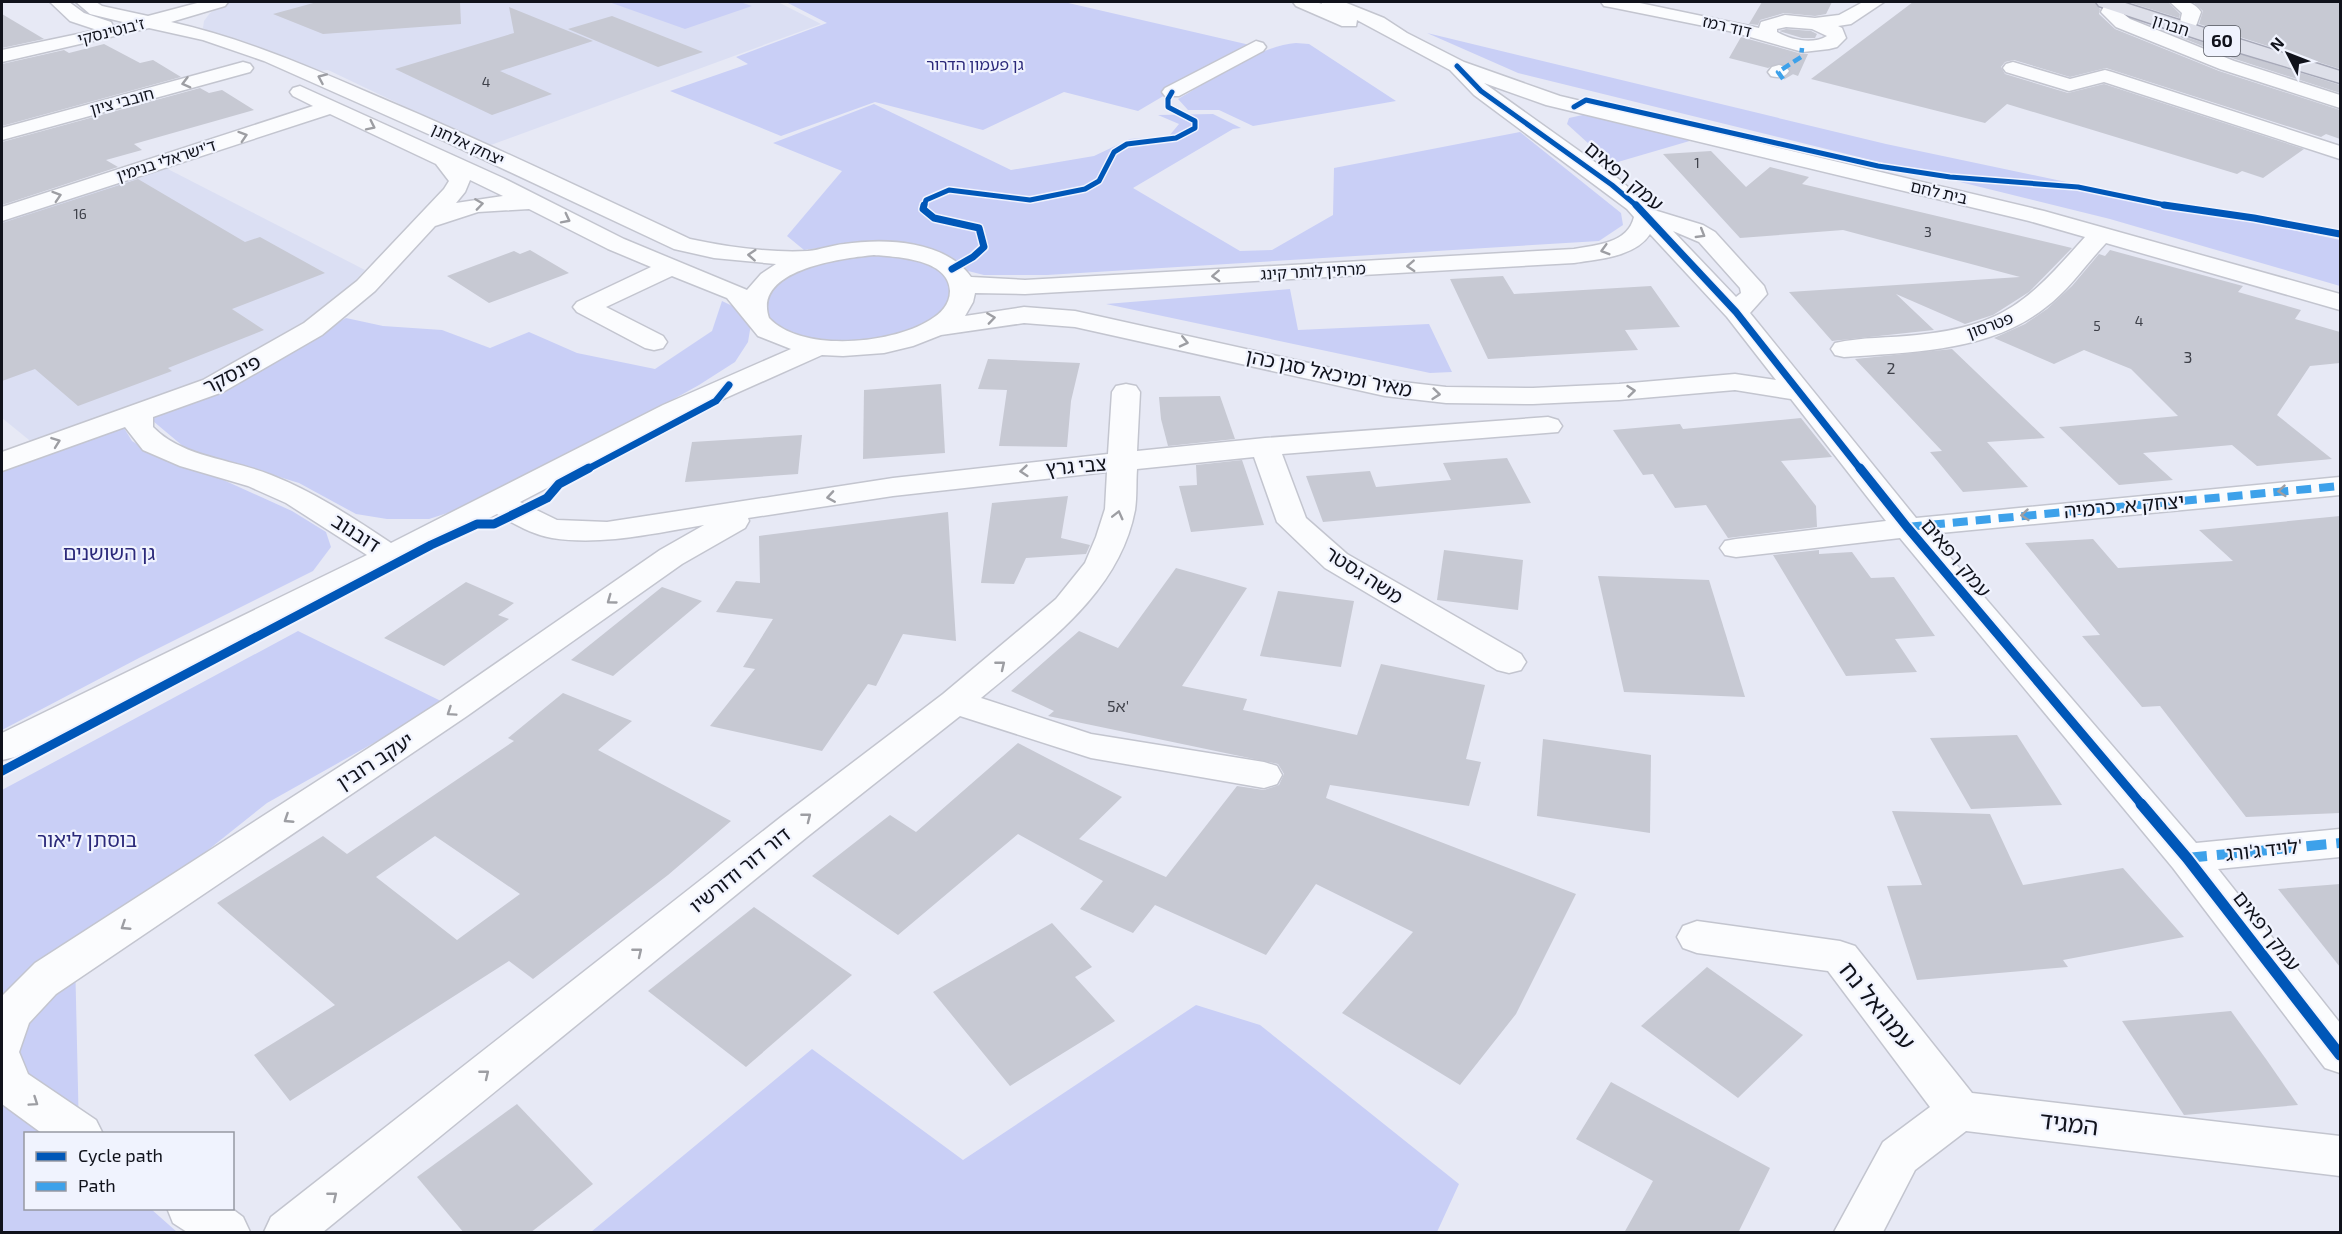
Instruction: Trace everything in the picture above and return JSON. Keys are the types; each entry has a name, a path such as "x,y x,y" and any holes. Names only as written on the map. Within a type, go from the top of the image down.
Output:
{"highway":[{"name":"חברון","path":"2116,3 2340,67"},
{"name":"חברון","path":"2116,3 2241,47 2340,77"}],"street":[{"name":"ז'בוטינסקי","path":"2,56 123,23 182,2"},
{"name":"ז'בוטינסקי","path":"123,23 150,22 219,2"},
{"path":"209,36 203,28 204,21 210,13 228,2"},
{"path":"1300,10 1367,2"},
{"name":"דוד רמז","path":"1610,2 1777,30"},
{"name":"דוד רמז","path":"1638,2 1777,30"},
{"path":"1837,35 1837,40 1832,43 1814,46 1786,42 1777,30 1844,20 1875,2"},
{"path":"1837,35 1866,21 1893,2"},
{"path":"2179,2 2192,12 2189,22"},
{"path":"2116,3 2110,12 2124,23 2227,65 2340,102"},
{"path":"40,39 65,27 70,20 71,5 96,10 123,23"},
{"name":"יצחק אלחנן","path":"71,5 98,24 123,23 171,43 243,68 331,107 616,244 736,293 777,336 818,347"},
{"name":"בית לחם","path":"1339,5 1378,31 1400,37"},
{"name":"בית לחם","path":"1339,5 1377,22 1400,37 1498,86 1574,107 1982,202 2102,233 2340,302"},
{"name":"יצחק אלחנן","path":"150,22 209,36 308,72 682,244 709,251 752,256 811,258"},
{"name":"ז'בוטינסקי","path":"2,50 98,24"},
{"path":"1815,24 1829,28 1837,35"},
{"path":"1334,39 1378,31"},
{"path":"1172,92 1256,47"},
{"name":"עמק רפאים","path":"1457,66 1475,86 1612,185 1646,216 1736,312 1907,527 2187,858 2340,1055"},
{"name":"חובבי ציון","path":"2,134 243,68"},
{"path":"2013,68 2068,86 2105,76 2340,153"},
{"path":"1514,114 1514,107 1534,95"},
{"name":"ד'ישראלי בנימין","path":"2,213 331,107"},
{"name":"פינסקר","path":"2,462 213,386 314,329 366,286 454,192 460,181 445,161"},
{"name":"פינסקר","path":"425,224 454,209 474,204 505,202 536,204"},
{"name":"מרתין לותר קינג","path":"962,283 985,287 1025,287 1574,256 1602,252 1622,245 1642,229 1646,216"},
{"name":"פטרסון","path":"1844,349 1934,342 1987,329 2017,316 2039,302 2102,233"},
{"path":"390,556 673,411 818,347 868,347 892,343 934,328 953,313 963,298 962,283 952,269 932,258 905,251 863,249 842,251 811,258 785,268 766,281 755,296 759,319 758,345 735,372 673,411"},
{"path":"654,342 586,307 671,267"},
{"name":"מאיר ומיכאל סגן כהן","path":"934,328 1024,315 1075,319 1384,388 1446,395 1533,396 1619,392 1725,382 1752,383 1800,392"},
{"name":"דור דור ודורשיו","path":"288,1233 785,834 955,702 1068,606 1086,586 1100,565 1112,537 1120,509 1126,392"},
{"name":"דובנוב","path":"2,748 390,556 332,517 297,497 258,480 190,460 153,444 139,429 139,412"},
{"name":"צבי גרץ","path":"498,502 525,518 553,529 607,531 998,474 1265,447 1548,426"},
{"name":"משה גסטר","path":"1265,447 1292,522 1336,561 1509,662"},
{"name":"יצחק א. כרמיה","path":"1907,527 2340,486"},
{"name":"יעקב רובין","path":"2,1043 5,1024 22,999 50,975 455,708 702,537 773,506"},
{"path":"1736,548 1907,527"},
{"name":"צבי גרץ","path":"607,531 642,545 652,555 658,566"},
{"path":"955,702 1091,746 1264,776"},
{"name":"לויד ג'ורג'","path":"2187,858 2340,843"},
{"name":"עמנואל נח","path":"1697,938 1840,957 1959,1111"},
{"path":"2,1062 9,1085 77,1132"},
{"path":"1858,1233 1899,1156 1959,1111"},
{"name":"המגיד","path":"1959,1111 2340,1156"},
{"path":"192,1210 226,1233"}],"shaded area":[{"path":"228,2 778,2 821,24 488,146 328,70 308,72 209,36 203,28 204,21 210,13"},
{"path":"160,165 365,270 337,301 271,349 216,379 34,444 2,418 2,216"}],"green space":[{"path":"609,2 740,2 752,6 685,29"},
{"name":"גן פעמון הדרור","path":"786,2 1064,2 1250,45 1138,111 1064,92 983,130 875,102 781,136 670,91 748,64 736,57 827,23"},
{"path":"1427,33 1886,144 2340,240 2340,286 2110,219 1518,73"},
{"path":"1309,44 1396,101 1253,126 1219,110 1188,110 1178,99 1251,57 1281,45"},
{"path":"874,104 1011,170 1094,156 1130,139 1169,136 1179,124 1158,115 1213,114 1241,128 1233,129 1133,188 1240,251 1272,250 1333,215 1334,168 1520,132 1621,213 1623,225 1599,241 1047,275 984,275 964,270 937,255 840,245 804,250 787,236 842,171 773,143"},
{"path":"1587,114 1693,140 1611,164 1567,124 1569,118"},
{"path":"878,250 949,270 951,311 914,334 820,345 769,327 762,289 779,273"},
{"path":"1290,289 1298,330 1429,324 1452,372 1430,373 1106,304"},
{"path":"722,301 743,311 751,324 748,342 735,362 699,385 593,444 469,506 429,519 387,519 356,514 299,483 190,452 147,416 300,344 346,318 383,326 442,330 490,348 529,332 577,353 655,369 712,331"},
{"name":"גן השושנים","path":"121,423 132,441 156,456 208,473 292,511 326,532 331,547 313,571 2,730 2,467"},
{"name":"בוסתן ליאור","path":"298,631 445,703 267,803 75,956 79,1132 24,1132 24,1210 152,1210 177,1232 2,1232 2,790"},
{"path":"1196,1005 1260,1025 1459,1184 1437,1232 591,1232 812,1049 963,1160"}],"building":[{"path":"317,2 460,2 461,24 323,34 273,14"},
{"path":"1762,2 1832,2 1826,14 1815,16 1784,13 1760,20 1758,25 1749,24"},
{"path":"1913,2 2094,2 2100,9 2099,14 2115,29 2219,71 2340,110 2340,139 2326,134 2321,137 2106,68 2070,77 2014,60 2005,62 2001,67 2005,74 2068,93 2104,84 2304,149 2263,178 2242,171 2237,174 2007,104 1985,123 1811,79"},
{"path":"2128,2 2168,2 2180,14 2179,18"},
{"path":"2193,2 2340,2 2340,69 2199,24 2203,11"},
{"path":"509,7 593,41 500,71 552,94 492,115 395,69 514,33"},
{"path":"2,14 44,39 2,48"},
{"path":"612,16 703,52 658,67 568,29"},
{"path":"1786,29 1811,31 1817,34 1815,38 1802,38 1779,31"},
{"path":"2160,29 2340,85 2340,93 2235,59"},
{"path":"1741,37 1808,54 1798,76 1790,73 1788,66 1780,63 1768,68 1729,58"},
{"path":"104,44 140,63 153,60 181,77 2,126 2,64 64,50 69,53"},
{"path":"200,88 209,93 222,90 254,110 134,144 142,150 106,160 118,167 2,205 2,142"},
{"path":"1711,151 1746,187 1770,167 1809,177 1802,184 2072,248 2029,292 1993,315 1965,324 1896,294 1934,330 1832,341 1789,292 2020,277 1843,230 1740,238 1663,154"},
{"path":"138,179 245,242 260,237 325,273 232,309 264,330 168,368 172,371 78,406 35,369 2,381 2,223"},
{"path":"530,250 569,273 489,303 447,276 514,251 520,254"},
{"path":"2110,250 2243,286 2238,292 2301,310 2295,319 2340,332 2340,363 2310,366 2277,415 2332,459 2257,466 2232,445 2143,453 2173,480 2119,485 2059,427 2178,416 2131,369 2084,350 2054,364 1994,338 2025,324 2047,309 2072,286 2099,254 2105,256"},
{"path":"1503,276 1514,294 1651,286 1680,327 1625,330 1638,350 1488,359 1450,279"},
{"path":"1952,349 2045,438 1987,442 2028,487 1963,492 1930,452 1942,451 1855,359"},
{"path":"988,359 1080,363 1071,401 1067,447 999,446 1007,390 978,389"},
{"path":"941,384 945,453 863,459 864,390"},
{"path":"1220,396 1235,439 1168,446 1161,419 1159,397"},
{"path":"1801,418 1832,457 1781,461 1816,506 1817,527 1728,538 1706,505 1675,508 1653,474 1643,475 1613,430 1680,424 1683,429"},
{"path":"802,435 798,474 685,482 692,442"},
{"path":"1507,458 1531,503 1323,522 1306,476 1370,471 1376,487 1451,480 1443,463"},
{"path":"1242,460 1264,525 1191,532 1179,486 1197,485 1196,465"},
{"path":"1068,496 1061,538 1090,545 1086,554 1026,558 1014,584 981,583 992,503"},
{"path":"948,512 956,641 903,634 876,686 868,684 822,751 710,726 755,669 743,667 773,619 716,612 736,581 760,583 759,536"},
{"path":"2340,516 2340,813 2246,817 2160,706 2142,707 2082,636 2100,635 2025,543 2093,539 2118,568 2233,561 2199,530"},
{"path":"1444,550 1523,560 1518,610 1437,600"},
{"path":"1819,550 1819,554 1852,552 1871,578 1894,577 1935,636 1895,639 1917,672 1846,676 1773,555"},
{"path":"1176,568 1247,588 1182,686 1247,699 1243,710 1357,735 1381,664 1485,685 1466,759 1481,762 1469,806 1330,785 1326,798 1576,894 1516,1014 1460,1085 1342,1013 1413,932 1316,884 1266,955 1155,905 1133,933 1080,909 1103,881 1018,834 898,935 812,876 890,815 916,832 1018,743 1122,797 1079,839 1166,877 1237,786 1264,790 1279,785 1284,774 1278,764 1048,716 1054,711 1011,691 1079,631 1118,648"},
{"path":"1598,576 1709,580 1745,697 1624,692"},
{"path":"466,582 514,603 498,615 509,619 444,666 384,638"},
{"path":"662,587 702,601 613,676 571,660"},
{"path":"1278,591 1354,601 1341,667 1260,656"},
{"path":"563,693 632,721 598,750 731,821 668,875 533,979 509,961 290,1101 254,1055 335,1005 217,903 323,836 347,854 514,741 508,738","holes":["435,836 520,894 457,940 376,877"]},
{"path":"2017,735 2062,805 1971,809 1930,738"},
{"path":"1543,739 1651,755 1650,833 1537,816"},
{"path":"1892,811 1990,814 2023,885 2123,868 2184,937 2063,960 2068,967 1917,980 1887,886 1922,885"},
{"path":"2340,884 2340,967 2278,889"},
{"path":"754,907 852,975 746,1067 648,991"},
{"path":"1052,923 1092,967 1075,977 1115,1021 1010,1086 933,992"},
{"path":"1707,967 1803,1035 1738,1098 1641,1026"},
{"path":"2231,1011 2298,1105 2184,1115 2122,1021"},
{"path":"1611,1082 1770,1168 1738,1233 1624,1233 1653,1181 1576,1139"},
{"path":"517,1104 593,1184 530,1233 464,1233 417,1177"}],"tunnel":[{"path":"1779,71 1794,62"}],"marked path":[{"path":"1783,79 1778,72 1801,57 1802,48"},
{"path":"1907,527 2340,486"},
{"path":"2187,858 2340,843"}],"cycle path":[{"path":"1457,66 1481,91 1635,204 1736,312 1907,527 2187,858 2340,1055"},
{"path":"952,269 973,257 984,247 979,228 934,218 923,209 926,200 949,190 1030,200 1085,189 1099,181 1114,152 1127,144 1176,138 1195,128 1195,121 1168,107 1168,99 1172,92"},
{"path":"1574,107 1586,100 1878,166 1950,177 2078,187 2163,205 2254,218 2340,234"},
{"path":"2,771 431,545 477,524 494,524 547,498 559,484 716,401 729,385"}]}
